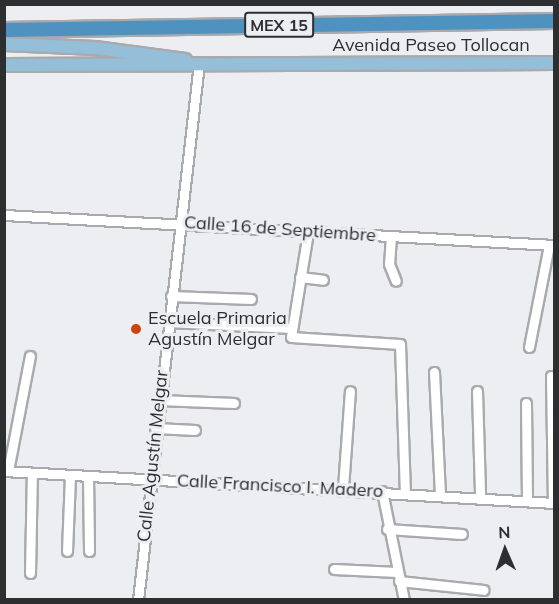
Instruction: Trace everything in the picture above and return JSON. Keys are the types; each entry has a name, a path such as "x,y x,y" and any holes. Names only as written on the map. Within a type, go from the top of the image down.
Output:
{"highway":[{"name":"MEX 15","path":"4,30 555,21"},
{"path":"514,22 555,31"}],"main road":[{"name":"Avenida Paseo Tollocan","path":"4,44 95,48 199,63"},
{"name":"Avenida Paseo Tollocan","path":"4,65 555,63"}],"street":[{"name":"Calle Agustín Melgar","path":"138,600 149,479 199,63"},
{"name":"Calle 16 de Septiembre","path":"4,215 552,245"},
{"path":"308,232 292,328 293,339 400,344 405,492"},
{"path":"391,236 389,264 396,281"},
{"path":"529,347 552,245"},
{"path":"300,277 323,280"},
{"path":"171,296 251,299"},
{"path":"168,322 292,328"},
{"path":"7,471 30,356"},
{"path":"434,372 440,493"},
{"path":"551,376 554,503"},
{"path":"344,488 350,391"},
{"path":"477,391 480,495"},
{"path":"159,400 234,403"},
{"path":"526,403 527,501"},
{"path":"155,428 195,430"},
{"name":"Calle Francisco I. Madero","path":"7,471 480,495 554,503"},
{"path":"30,573 32,473"},
{"path":"68,551 70,475"},
{"path":"88,476 89,551"},
{"path":"382,491 387,529 404,600"},
{"path":"387,529 462,534"},
{"path":"334,569 398,576 484,590"}],"place":[{"name":"Escuela Primaria Agustín Melgar","path":"136,329"}]}
